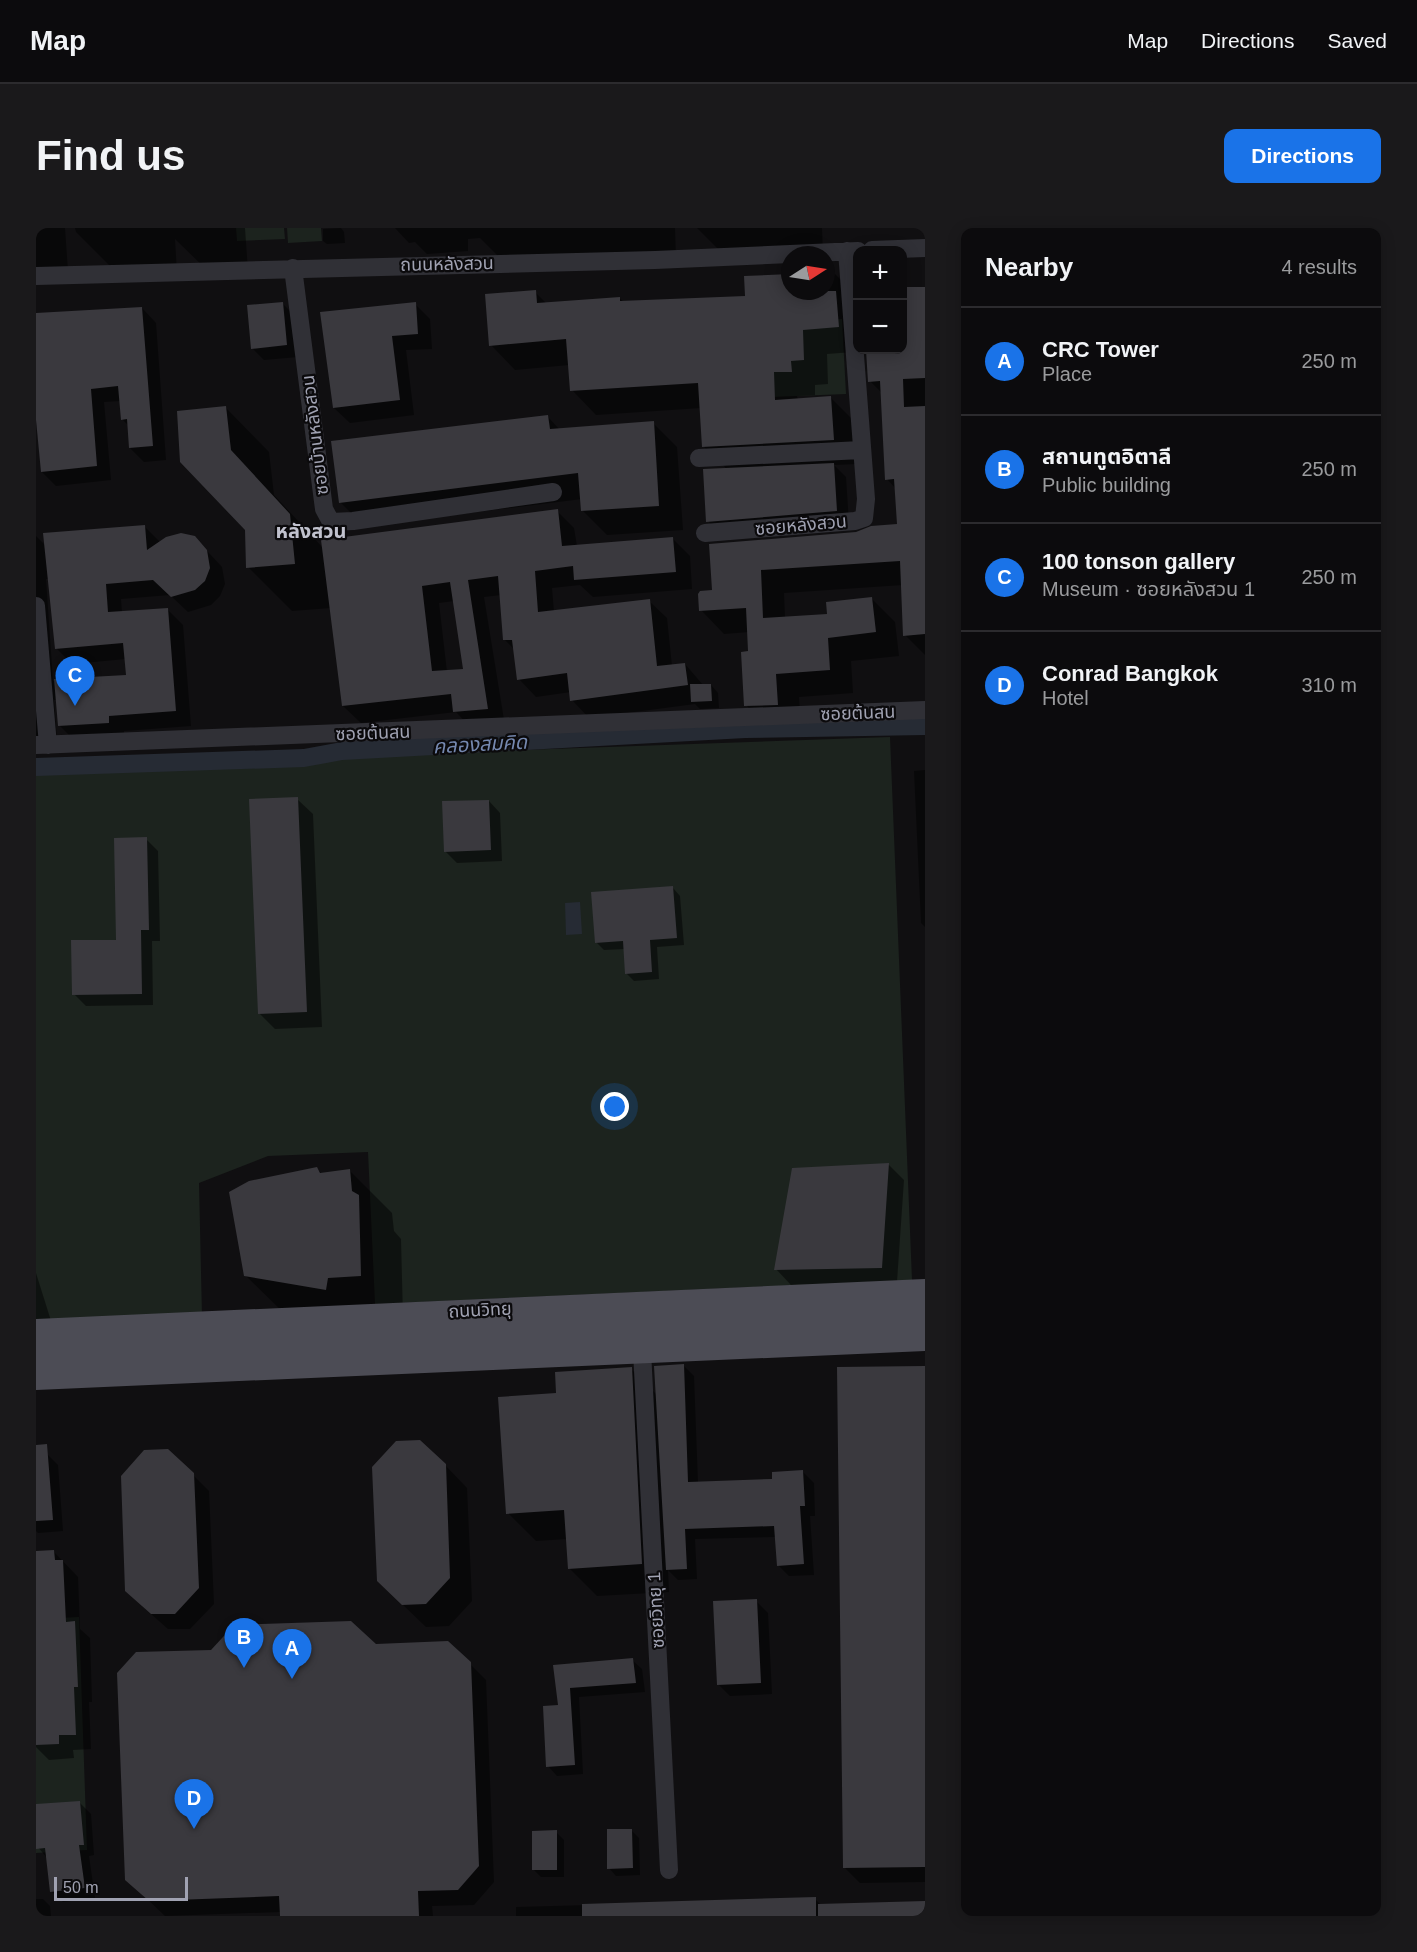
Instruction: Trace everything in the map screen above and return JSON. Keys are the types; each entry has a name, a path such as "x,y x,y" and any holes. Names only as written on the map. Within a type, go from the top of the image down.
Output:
{"main road":[{"name":"ถนนวิทยุ","path":"36,1330 925,1291"},
{"name":"ถนนวิทยุ","path":"36,1378 128,1362 925,1315"},
{"name":"ถนนวิทยุ","path":"36,1354 128,1362 642,1351 925,1339"}],"street":[{"path":"907,249 925,248"},
{"name":"ถนนหลังสวน","path":"36,276 655,260 852,251"},
{"name":"ซอยหลังสวน","path":"705,533 855,521 864,518 866,510 852,251"},
{"name":"ซอยบ้านหลังสวน","path":"293,268 324,509 331,522 353,521 553,492"},
{"path":"699,459 861,450"},
{"path":"36,606 42,745"},
{"name":"ซอยต้นสน","path":"42,745 925,710"},
{"name":"ซอยวิทยุ 1","path":"642,1351 669,1870"}],"shaded area":[{"path":"236,228 284,228 285,239 237,241"},
{"path":"287,228 321,228 322,241 288,243"},
{"path":"842,319 846,394 772,397 773,361 798,321"},
{"path":"890,737 912,1280 375,1304 368,1152 268,1156 199,1183 202,1316 36,1321 36,774 348,756"},
{"path":"580,902 582,934 566,935 565,903"},
{"path":"79,1617 87,1850 36,1853 36,1619"}],"building":[{"path":"781,274 781,300 835,300 836,291 839,327 803,330 804,360 791,361 792,372 774,372 775,400 831,396 834,440 702,447 698,383 570,391 566,339 489,346 485,294 536,290 537,303 620,297 620,301 745,296 744,276"},
{"path":"907,287 925,287 925,378 903,379 904,407 925,406 925,634 903,636 900,561 761,570 763,618 827,614 826,602 872,597 876,632 828,638 830,670 776,674 778,705 744,706 741,652 748,651 746,608 699,611 698,594 700,591 712,590 709,544 856,532 871,526 897,524 894,479 885,480 880,381 868,382 866,354 907,354"},
{"path":"283,302 287,345 251,349 247,305"},
{"path":"416,302 418,334 392,336 400,400 333,408 320,312"},
{"path":"142,307 153,446 129,448 127,419 121,420 118,386 91,389 97,466 41,472 36,420 36,313"},
{"path":"226,406 231,450 290,514 295,564 246,568 245,530 180,462 177,411"},
{"path":"548,415 550,429 654,421 659,506 581,511 578,473 339,503 331,441"},
{"path":"834,463 837,511 706,522 703,469"},
{"path":"558,509 562,546 673,537 676,572 574,580 573,566 535,571 538,612 650,599 657,666 685,663 688,685 570,701 567,673 517,680 512,640 503,640 498,576 468,580 488,709 453,712 451,694 342,706 321,540","holes":["450,582 463,669 432,671 422,586"]},
{"path":"145,525 147,550 166,537 181,533 195,536 207,550 210,568 205,581 195,590 171,597 153,580 106,584 108,612 168,608 176,711 109,716 109,723 58,726 54,679 126,675 123,643 55,649 43,533"},
{"path":"690,684 711,684 712,701 691,702"},
{"path":"298,797 307,1012 258,1014 249,799"},
{"path":"489,800 491,850 444,852 442,801"},
{"path":"147,837 149,930 141,930 142,994 72,995 71,940 116,940 114,838"},
{"path":"673,886 677,938 650,940 652,972 625,974 623,941 595,943 591,892"},
{"path":"889,1163 882,1268 774,1270 792,1168"},
{"path":"317,1167 320,1173 350,1169 352,1191 359,1195 361,1276 328,1278 326,1290 244,1276 229,1192 249,1181"},
{"path":"684,1364 688,1482 772,1479 772,1472 803,1470 805,1506 800,1506 804,1564 777,1566 774,1526 685,1529 687,1569 666,1570 654,1366"},
{"path":"925,1366 925,1867 843,1868 837,1367"},
{"path":"632,1367 642,1564 568,1569 564,1510 506,1514 498,1397 556,1393 555,1372"},
{"path":"420,1440 446,1464 450,1578 426,1604 402,1605 377,1581 372,1467 396,1441"},
{"path":"47,1444 53,1520 36,1521 36,1445"},
{"path":"168,1449 194,1473 199,1588 175,1614 151,1614 125,1591 121,1476 144,1450"},
{"path":"54,1550 55,1560 63,1560 66,1622 75,1621 78,1687 74,1687 76,1735 59,1735 59,1744 36,1745 36,1551"},
{"path":"757,1599 761,1683 717,1685 713,1601"},
{"path":"351,1621 376,1644 448,1641 471,1662 479,1866 458,1890 418,1891 419,1916 280,1916 279,1896 149,1901 125,1880 117,1673 136,1652 211,1650 234,1625"},
{"path":"633,1658 636,1683 570,1688 575,1765 546,1767 543,1706 558,1705 553,1665"},
{"path":"80,1801 84,1845 79,1845 85,1888 50,1892 45,1848 36,1849 36,1804"},
{"path":"607,1829 632,1829 633,1868 607,1869"},
{"path":"557,1830 557,1870 532,1870 532,1831"},
{"path":"816,1897 816,1916 582,1916 582,1904"},
{"path":"925,1901 925,1916 818,1916 818,1904"}],"waterway":[{"name":"คลองสมคิด","path":"36,767 304,758 342,751 745,729 925,726"}],"place":[{"name":"100 tonson gallery","path":"75,706"},
{"name":"สถานทูตอิตาลี","path":"244,1668"},
{"name":"CRC Tower","path":"292,1679"},
{"name":"Conrad Bangkok","path":"194,1829"}],"district":[{"name":"หลังสวน","path":"311,531"}]}
